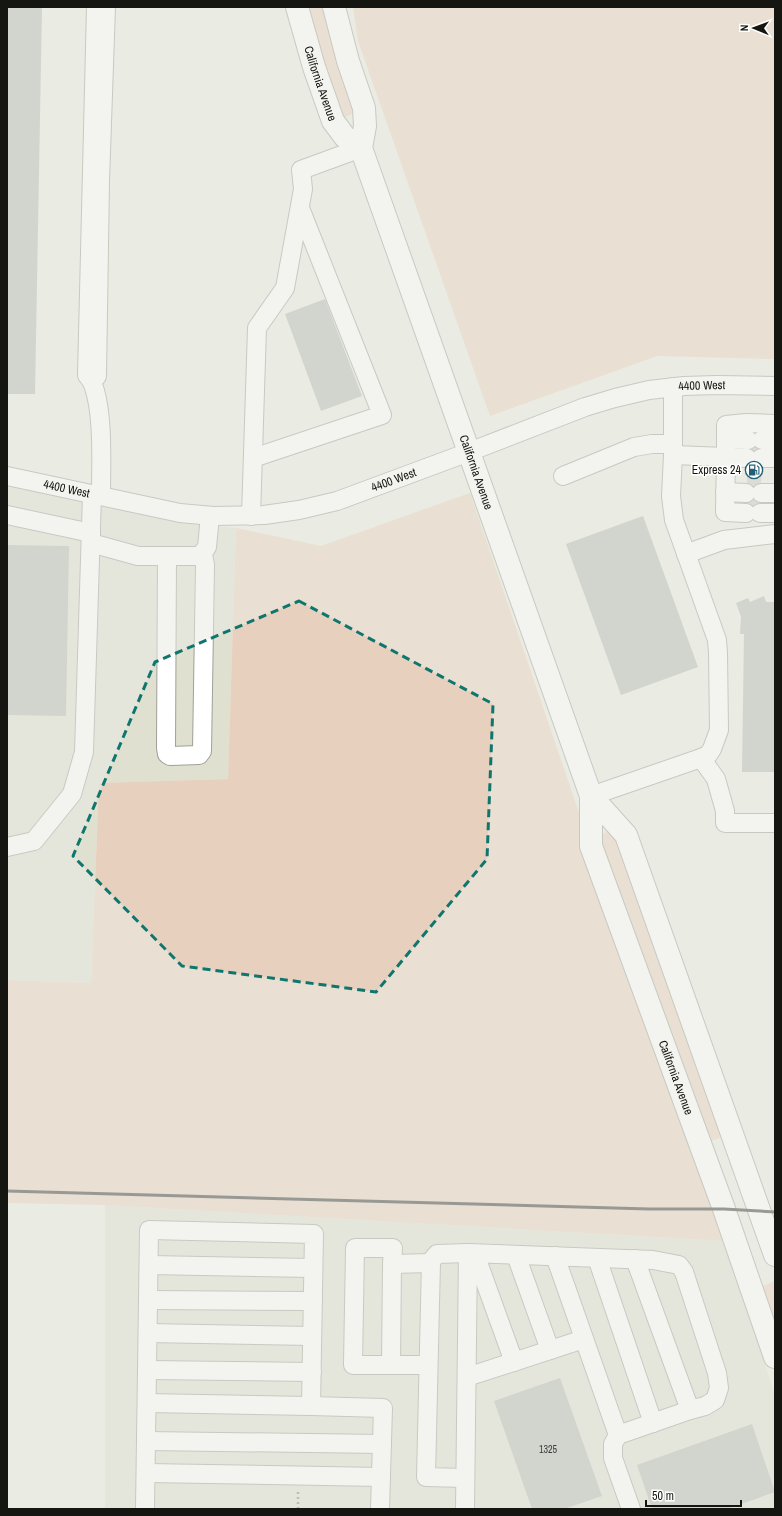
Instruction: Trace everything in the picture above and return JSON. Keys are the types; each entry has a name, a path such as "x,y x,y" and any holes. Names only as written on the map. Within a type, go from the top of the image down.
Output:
{"main road":[{"name":"California Avenue","path":"297,7 314,68 333,121 345,137 361,148"},
{"name":"California Avenue","path":"334,7 348,61 364,108 365,126 361,148 591,796 591,846 724,1209 775,1357"},
{"name":"California Avenue","path":"591,796 626,835 775,1255"}],"street":[{"path":"7,847 34,841 72,794 84,752 91,538 97,495 101,439 96,393 92,382 87,375 96,7"},
{"path":"92,382 97,376 98,369 100,181 106,7"},
{"path":"251,516 257,328 285,288 303,189 301,170 361,148"},
{"path":"253,458 382,415 300,208"},
{"name":"4400 West","path":"7,476 180,513 210,516 251,516 299,510 337,501 585,407 615,398 649,390 673,388 717,385 775,386"},
{"path":"591,796 708,755 712,749 719,730 717,640 677,531 672,509 673,388"},
{"path":"761,498 725,512 726,425 746,423 775,424"},
{"path":"563,476 634,448 652,444 673,449 761,449"},
{"path":"725,492 761,498"},
{"path":"7,515 91,538 138,556 194,557 203,554 207,547 210,516"},
{"path":"686,554 724,540 775,534"},
{"path":"167,556 166,748 170,756 191,756 199,755 202,751 206,565 203,554"},
{"path":"701,758 716,779 725,811 725,823 775,823"},
{"path":"145,1509 149,1230 314,1234 311,1406"},
{"path":"391,1365 393,1248 355,1248 353,1365 391,1365 428,1365"},
{"path":"465,1478 426,1477 431,1261 437,1254 555,1256 653,1260 679,1265 684,1272 717,1373 719,1388 715,1400 705,1406 618,1435 613,1444 613,1458 631,1509"},
{"path":"472,1254 514,1362"},
{"path":"465,1509 467,1377 472,1254"},
{"path":"516,1255 550,1350"},
{"path":"555,1256 618,1435"},
{"path":"597,1258 653,1423"},
{"path":"635,1259 690,1410"},
{"path":"392,1264 431,1263"},
{"path":"149,1264 313,1268"},
{"path":"148,1300 313,1301"},
{"path":"148,1334 312,1336"},
{"path":"467,1377 584,1339"},
{"path":"147,1370 312,1372"},
{"path":"147,1403 382,1408 380,1509"},
{"path":"146,1441 382,1444"},
{"path":"146,1473 381,1478"}],"highlighted area":[{"path":"299,601 493,704 487,859 376,992 182,966 73,856 155,662"}],"shaded area":[{"path":"309,7 326,7 357,112 340,119 318,44"},
{"path":"353,7 775,7 775,359 657,356 490,416 358,41"},
{"path":"7,485 166,520 236,528 228,779 99,783 91,983 7,980"},
{"path":"470,493 725,1241 105,1205 7,1203 7,980 91,983 99,783 228,779 236,528 321,546"},
{"path":"613,830 724,1136 709,1142 598,835"},
{"path":"105,1205 725,1241 775,1395 775,1509 105,1509"},
{"path":"775,1281 775,1328 760,1287"}],"building":[{"path":"7,7 42,7 35,394 7,394"},
{"path":"325,299 362,396 321,411 285,314"},
{"path":"754,465 761,468 761,483 753,486 747,481 747,468"},
{"path":"643,516 698,667 621,695 566,544"},
{"path":"7,545 69,546 66,716 7,715"},
{"path":"764,596 766,602 775,602 775,772 742,772 744,634 740,634 741,617 736,603 748,598 750,602"},
{"path":"560,1378 602,1496 564,1509 532,1509 494,1401"},
{"path":"752,1424 775,1492 727,1509 652,1509 637,1465"}],"tunnel":[{"path":"748,449 761,450"},
{"path":"747,481 761,482"},
{"path":"746,503 761,503"}],"railway":[{"path":"7,1191 649,1209 724,1209 775,1212"}],"place":[{"name":"Express 24","path":"754,470"}]}
